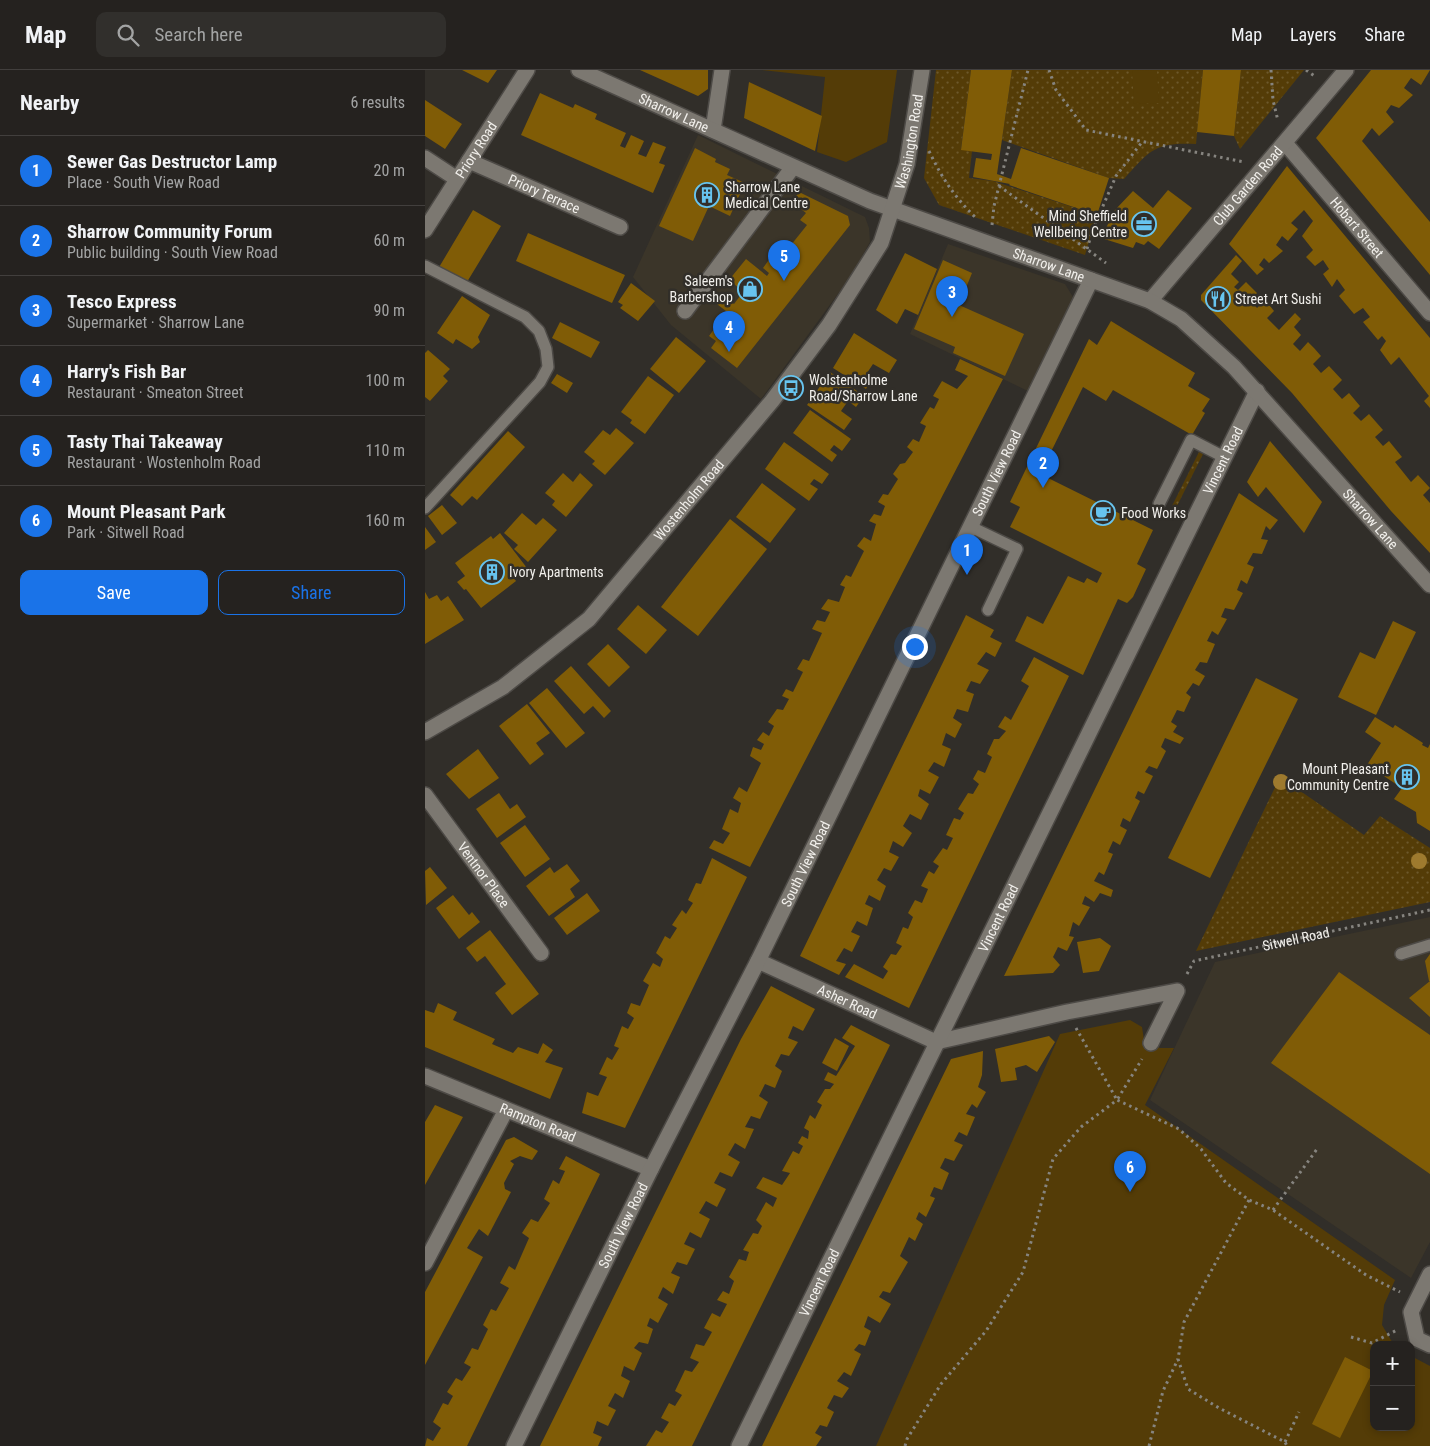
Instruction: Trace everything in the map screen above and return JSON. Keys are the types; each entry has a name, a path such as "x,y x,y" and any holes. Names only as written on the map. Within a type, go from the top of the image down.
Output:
{"street":[{"name":"Priory Road","path":"425,230 527,70"},
{"name":"Sharrow Lane","path":"579,70 893,211 991,240 1091,280 1150,301 1181,319 1195,330 1257,392 1430,585"},
{"path":"713,130 723,70"},
{"name":"Washington Road","path":"893,211 907,164 921,70"},
{"name":"Club Garden Road","path":"1150,301 1346,70"},
{"name":"Hobart Street","path":"1285,143 1430,313"},
{"path":"425,158 457,179"},
{"name":"Priory Terrace","path":"469,161 620,227"},
{"path":"685,311 793,167"},
{"name":"Wostenholm Road","path":"425,732 503,687 575,631 600,607 747,432 829,324 872,260 893,211"},
{"name":"South View Road","path":"514,1446 651,1169 758,961 1091,280"},
{"name":"Vincent Road","path":"739,1446 935,1042 1257,392"},
{"name":"Ventnor Place","path":"425,795 541,953"},
{"name":"Asher Road","path":"758,961 935,1042"},
{"path":"935,1042 1067,1012 1177,991"},
{"path":"1151,1043 1177,991"},
{"name":"Rampton Road","path":"425,1076 651,1169"},
{"path":"425,1263 506,1110"},
{"path":"1424,1342 1411,1312 1430,1274"}],"lane":[{"path":"425,266 525,317 539,331 547,349 548,368 540,382 425,508"},
{"path":"1159,504 1191,440 1224,457"},
{"path":"971,526 1017,549 988,610"},
{"path":"1401,954 1430,945"}],"path":[{"path":"991,240 999,186 1028,70"},
{"path":"1049,70 1056,90 1086,130 1264,165"},
{"path":"1271,70 1273,100 1285,143"},
{"path":"914,120 953,195 991,240"},
{"path":"1087,249 1093,229 1116,176 1142,142"},
{"path":"999,186 1110,267"},
{"name":"Sitwell Road","path":"1177,991 1194,961 1430,910"},
{"path":"1067,1012 1117,1100 1179,1130 1201,1148 1226,1183 1249,1200 1273,1210 1366,1275 1399,1289 1411,1312 1398,1330 1372,1342 1351,1337"},
{"path":"905,1446 907,1439 941,1384 986,1331 1023,1272 1053,1159 1081,1127 1117,1100 1151,1043"},
{"path":"1273,1210 1317,1149"},
{"path":"1149,1446 1163,1391 1178,1359 1184,1322 1249,1200"},
{"path":"1178,1359 1188,1389 1219,1408 1285,1442 1287,1446"},
{"path":"1285,1442 1299,1412"}],"shaded area":[{"path":"762,70 897,70 887,142 846,162 817,152 825,77"},
{"path":"936,70 971,70 961,149 972,151 969,178 993,181 1097,215 1085,255 939,205 924,178"},
{"path":"1012,70 1203,70 1196,144 1171,145 1154,150 1140,161 1124,179 1109,178 1002,140"},
{"path":"1157,70 1159,103 1134,104 1132,71"},
{"path":"1241,70 1304,70 1240,149 1234,136"},
{"path":"698,135 865,217 869,228 870,242 851,276 761,399 671,325 633,277"},
{"path":"948,244 1065,284 1076,302 1028,391 910,334"},
{"path":"1199,452 1203,454 1176,508 1172,506"},
{"path":"1280,777 1364,835 1380,816 1430,848 1430,902 1196,951"},
{"path":"1430,917 1430,1242 1411,1278 1150,1100 1215,962"},
{"path":"1130,1020 1142,1027 1144,1040 1160,1048 1174,1048 1145,1105 1395,1280 1384,1305 1382,1325 1392,1341 1370,1341 1370,1431 1415,1431 1415,1358 1430,1366 1430,1446 876,1446 1060,1034"}],"building":[{"path":"462,70 497,70 488,83"},
{"path":"640,70 708,70 708,89 698,96"},
{"path":"971,70 1012,70 997,174 1011,179 1021,148 1109,178 1097,215 1010,184 973,177 976,158 991,160 992,154 961,150"},
{"path":"1203,70 1241,70 1234,136 1197,132"},
{"path":"1371,70 1430,70 1421,85 1411,78 1404,88 1413,95 1399,108 1391,105 1386,112 1394,122 1379,136 1372,128 1362,141 1430,222 1430,275 1316,138"},
{"path":"749,82 822,116 815,151 744,118"},
{"path":"540,93 573,108 575,104 597,114 595,119 626,133 620,146 625,148 631,135 644,141 638,154 646,157 653,142 666,147 659,163 665,165 653,193 521,135"},
{"path":"425,100 462,124 445,149 425,136"},
{"name":"Sharrow Lane Medical Centre","path":"695,148 716,159 715,162 730,169 727,175 745,183 730,216 709,206 693,241 659,226"},
{"path":"1287,166 1430,338 1430,408 1424,401 1429,396 1399,357 1391,365 1380,350 1386,341 1382,336 1378,340 1363,322 1370,317 1363,308 1354,314 1339,296 1345,290 1337,279 1332,287 1323,274 1329,269 1323,260 1315,266 1306,257 1313,250 1302,236 1313,221 1304,210 1291,223 1298,229 1288,241 1282,236 1276,245 1283,251 1269,263 1264,258 1259,265 1264,269 1257,275 1229,244"},
{"name":"Mind Sheffield Wellbeing Centre","path":"1168,190 1192,208 1159,249 1148,241 1144,245 1136,242 1133,248 1101,238 1115,210 1133,191 1153,208"},
{"path":"799,192 848,216 850,225 737,368 711,348 716,341 709,336 720,321 728,327 735,318 713,301 719,293 734,304 740,296 747,301 750,297 729,280 746,259 767,276 769,273 763,268 776,250 783,255 807,225 800,220 806,213 792,202"},
{"path":"473,210 501,226 467,282 438,269"},
{"path":"528,233 625,275 612,303 516,261"},
{"path":"905,253 937,269 918,315 905,309 897,324 876,310"},
{"path":"1236,255 1242,261 1231,274 1239,282 1234,287 1238,290 1246,282 1257,293 1250,300 1257,308 1264,301 1270,306 1274,311 1267,318 1279,330 1295,313 1301,319 1294,327 1301,335 1293,344 1300,351 1308,342 1314,348 1321,356 1313,364 1321,373 1329,366 1342,380 1333,389 1342,399 1349,393 1360,406 1353,413 1361,421 1369,414 1383,430 1375,437 1383,446 1389,441 1402,457 1395,462 1411,482 1418,475 1430,488 1423,495 1430,503 1430,553 1391,511 1292,393 1201,300 1201,295"},
{"path":"943,260 972,273 959,305 1024,334 1005,376 953,353 955,347 914,329"},
{"path":"631,283 655,301 638,321 620,308 623,305 618,302"},
{"path":"462,296 490,315 478,337 480,342 472,349 456,339 453,344 437,333"},
{"path":"1111,321 1195,373 1188,386 1210,399 1202,411 1205,413 1192,435 1113,390 1106,401 1083,387 1040,474 1153,530 1137,564 1146,569 1133,597 1127,603 1118,599 1083,675 1015,641 1027,616 1043,624 1068,576 1084,583 1087,578 1097,583 1102,573 1010,527 1020,507 1010,502 1089,339 1097,345"},
{"path":"560,322 600,342 591,358 552,338"},
{"path":"854,333 897,360 889,373 873,364 867,373 873,377 866,389 833,368"},
{"path":"676,337 706,361 679,393 650,369"},
{"path":"428,350 450,369 443,376 448,381 430,401 425,397 425,353"},
{"path":"960,359 1003,379 750,867 709,848 714,840 723,844 730,833 722,829 730,809 738,813 741,803 733,798 739,787 747,792 761,763 750,756 753,747 761,750 764,744 757,740 763,732 769,736 774,726 768,722 777,709 783,710 789,699 782,696 786,689 793,692 803,672 797,669 803,659 809,661 822,633 812,629 817,620 825,622 830,612 821,609 828,599 839,602 845,587 840,585 846,575 851,577 864,551 857,546 864,537 871,541 876,524 869,521 874,514 881,516 885,506 878,502 883,494 888,495 898,479 893,474 900,464 905,463 913,452 907,447 913,439 919,442 926,426 920,423 930,407 934,409 939,399 933,396 942,381 957,389 968,376 955,370"},
{"path":"830,372 864,396 856,407 848,401 841,411 852,419 844,430 807,405"},
{"path":"557,374 573,383 567,393 551,383"},
{"path":"648,376 674,395 645,434 630,423 632,420 621,412"},
{"path":"810,410 851,439 842,451 834,445 830,450 837,455 832,462 793,433"},
{"path":"616,428 634,443 605,475 592,464 595,461 584,452 603,430 610,435"},
{"path":"508,431 525,447 477,500 472,496 462,506 450,495"},
{"path":"1270,441 1322,502 1304,533 1266,487 1258,497 1247,482"},
{"path":"784,442 829,474 822,484 814,479 810,484 818,489 809,501 765,469"},
{"path":"563,473 573,482 580,473 593,485 566,517 552,505 555,501 545,493"},
{"path":"762,483 796,509 770,543 736,517"},
{"path":"1239,493 1278,520 1270,530 1266,526 1261,539 1268,540 1262,554 1253,553 1247,564 1254,567 1247,584 1241,580 1237,590 1243,593 1234,610 1225,608 1221,617 1227,619 1218,635 1212,631 1207,641 1215,644 1207,663 1200,662 1195,670 1205,676 1199,686 1193,683 1186,693 1191,697 1184,712 1177,710 1171,722 1177,726 1173,732 1184,738 1180,744 1165,738 1161,747 1166,751 1157,769 1149,766 1145,772 1153,776 1144,794 1138,791 1135,798 1140,801 1130,822 1123,818 1120,826 1127,830 1120,845 1113,841 1108,852 1113,854 1104,875 1099,872 1094,881 1113,890 1111,897 1100,893 1094,902 1085,896 1082,904 1090,907 1079,926 1073,922 1069,936 1074,937 1067,951 1058,947 1053,957 1060,965 1053,973 1004,976"},
{"path":"442,505 457,523 442,535 428,516"},
{"path":"522,513 536,525 543,518 557,530 528,562 514,549 518,545 504,533"},
{"path":"730,519 767,549 698,636 661,607"},
{"path":"425,527 436,542 425,550"},
{"name":"Ivory Apartments","path":"500,533 527,568 514,578 516,581 481,608 466,589 464,590 457,582 465,576 455,563 491,536 493,539"},
{"path":"425,592 429,599 437,595 441,601 448,596 464,620 425,644"},
{"path":"638,605 667,630 646,654 617,629"},
{"path":"966,615 994,630 990,637 1002,643 995,657 986,652 977,664 989,670 980,684 971,681 966,691 974,694 968,712 957,709 953,718 962,724 955,738 946,733 942,745 951,749 944,767 934,762 928,771 939,777 930,794 920,789 918,796 929,804 921,820 910,814 903,826 912,833 903,847 893,841 889,852 899,857 891,871 884,868 877,880 886,886 880,901 869,895 865,904 873,908 867,926 857,921 851,932 860,936 852,952 844,948 836,961 846,964 839,975 800,956"},
{"path":"1393,621 1416,632 1376,715 1338,697 1360,652 1375,659"},
{"path":"608,644 630,667 609,687 587,664"},
{"path":"1034,657 1069,676 909,1008 845,977 854,964 883,979 888,971 883,967 891,954 896,955 902,946 896,943 903,927 908,929 913,917 908,913 915,900 922,903 928,889 921,886 929,871 934,874 939,866 933,862 943,848 947,850 953,838 946,835 954,818 960,820 964,813 958,809 968,793 973,794 979,784 973,779 978,770 985,773 992,757 987,754 994,739 999,739 1006,731 998,727 1005,716 1011,720 1029,686 1021,681"},
{"path":"571,666 611,711 604,718 593,706 584,714 554,681"},
{"path":"1256,678 1298,699 1210,878 1168,858"},
{"path":"547,688 585,733 566,748 529,703"},
{"path":"527,704 550,733 536,743 544,754 530,765 499,726"},
{"name":"Mount Pleasant Community Centre","path":"1375,717 1393,728 1395,725 1428,748 1430,744 1430,831 1417,823 1416,812 1394,799 1402,788 1367,765 1381,743 1365,732"},
{"path":"478,749 499,778 469,799 446,774"},
{"path":"499,793 510,809 517,804 526,817 497,838 476,809"},
{"path":"525,825 550,859 525,877 500,843"},
{"path":"712,858 747,877 625,1128 582,1113 587,1092 598,1096 607,1077 599,1074 607,1057 612,1060 619,1048 614,1046 622,1026 628,1029 634,1018 627,1013 631,1003 640,1006 649,985 643,981 653,963 660,967 663,959 656,953 665,936 670,939 677,928 672,925 682,910 686,914 693,903 688,900 696,883 701,884"},
{"path":"567,864 580,881 570,889 575,897 549,916 526,886 550,867 554,873"},
{"path":"430,867 447,888 426,905 425,871"},
{"path":"587,893 600,911 567,935 554,918"},
{"path":"453,895 469,915 472,912 480,922 459,939 436,908"},
{"path":"490,930 539,994 512,1015 495,993 506,984 485,956 477,962 466,948"},
{"path":"1100,938 1111,946 1099,971 1083,973 1077,942"},
{"path":"1430,954 1430,981 1429,981 1425,961"},
{"path":"1339,972 1430,1035 1430,1174 1271,1063"},
{"path":"1430,981 1430,1017 1409,998"},
{"path":"771,986 815,1009 803,1031 793,1026 788,1038 798,1042 789,1056 781,1054 775,1066 782,1071 775,1088 765,1084 759,1096 768,1102 760,1119 751,1116 745,1127 754,1129 745,1149 735,1143 728,1155 740,1162 732,1177 720,1172 714,1183 726,1189 717,1207 706,1201 699,1213 710,1219 701,1238 690,1232 684,1244 695,1249 687,1265 677,1262 671,1273 680,1277 673,1294 663,1287 658,1298 668,1304 658,1323 650,1318 647,1326 653,1329 648,1344 639,1342 634,1348 642,1353 634,1371 624,1366 621,1376 630,1381 623,1398 615,1393 608,1406 616,1410 608,1426 597,1421 593,1433 602,1437 598,1446 540,1446 741,1039"},
{"path":"438,1003 457,1012 453,1020 495,1039 492,1044 513,1053 518,1047 538,1054 543,1043 553,1050 545,1062 563,1068 550,1099 425,1047 425,1010 434,1013"},
{"path":"851,1025 890,1045 692,1446 646,1446 656,1430 662,1433 669,1422 661,1418 669,1403 675,1406 682,1395 675,1391 685,1370 692,1372 699,1362 690,1358 696,1344 704,1346 712,1332 704,1328 712,1313 720,1317 727,1304 717,1300 723,1291 729,1294 734,1281 729,1277 739,1259 746,1261 749,1252 743,1250 753,1233 758,1234 762,1226 756,1220 766,1202 773,1207 777,1198 756,1188 763,1177 782,1185 790,1173 782,1171 793,1151 799,1154 803,1146 798,1143 802,1136 808,1139 809,1131 804,1128 810,1115 815,1119 822,1105 817,1102 825,1089 830,1089 834,1084 824,1080 828,1072 836,1076 855,1046 842,1038"},
{"path":"1049,1036 1055,1042 1037,1072 1026,1065 1015,1068 1017,1080 1001,1082 995,1049"},
{"path":"835,1038 849,1046 837,1071 822,1063"},
{"path":"983,1051 982,1075 978,1087 986,1092 977,1108 972,1104 966,1114 975,1117 967,1136 959,1132 954,1141 963,1145 954,1161 945,1158 940,1168 949,1173 942,1190 934,1187 930,1196 935,1198 926,1217 919,1212 916,1219 923,1224 915,1241 909,1237 900,1256 908,1262 890,1293 883,1291 879,1297 891,1304 880,1323 868,1316 864,1327 871,1331 865,1346 859,1344 854,1350 861,1354 851,1376 844,1372 837,1381 849,1388 842,1398 834,1395 827,1408 834,1412 827,1427 820,1425 815,1433 822,1437 816,1446 762,1446 951,1059"},
{"path":"435,1105 463,1117 425,1185 425,1122"},
{"path":"514,1137 538,1151 532,1160 520,1156 510,1161 514,1164 504,1183 505,1189 511,1192 488,1236 479,1229 467,1248 483,1257 425,1365 425,1292 506,1140"},
{"path":"566,1156 600,1174 467,1446 425,1446 427,1438 433,1441 441,1428 433,1422 443,1403 448,1405 453,1396 447,1392 456,1378 462,1381 471,1367 464,1363 472,1348 478,1350 488,1329 483,1325 491,1309 496,1311 509,1288 500,1283 509,1266 515,1270 529,1238 522,1233 531,1219 538,1222 550,1203 544,1199 553,1180 559,1184 565,1171 559,1169"},
{"path":"1345,1357 1370,1370 1370,1377 1340,1438 1312,1424"}],"place":[{"name":"Sharrow Lane Medical Centre","path":"707,195"},
{"name":"Mind Sheffield Wellbeing Centre","path":"1144,224"},
{"name":"Tasty Thai Takeaway","path":"784,281"},
{"name":"Saleem's Barbershop","path":"750,289"},
{"name":"Street Art Sushi","path":"1218,299"},
{"name":"Tesco Express","path":"952,317"},
{"name":"Harry's Fish Bar","path":"729,352"},
{"name":"Wolstenholme Road/Sharrow Lane","path":"791,388"},
{"name":"Sharrow Community Forum","path":"1043,488"},
{"name":"Food Works","path":"1103,513"},
{"name":"Ivory Apartments","path":"492,572"},
{"name":"Sewer Gas Destructor Lamp","path":"967,575"},
{"name":"Mount Pleasant Community Centre","path":"1407,777"},
{"name":"Mount Pleasant Park","path":"1130,1192"}]}
